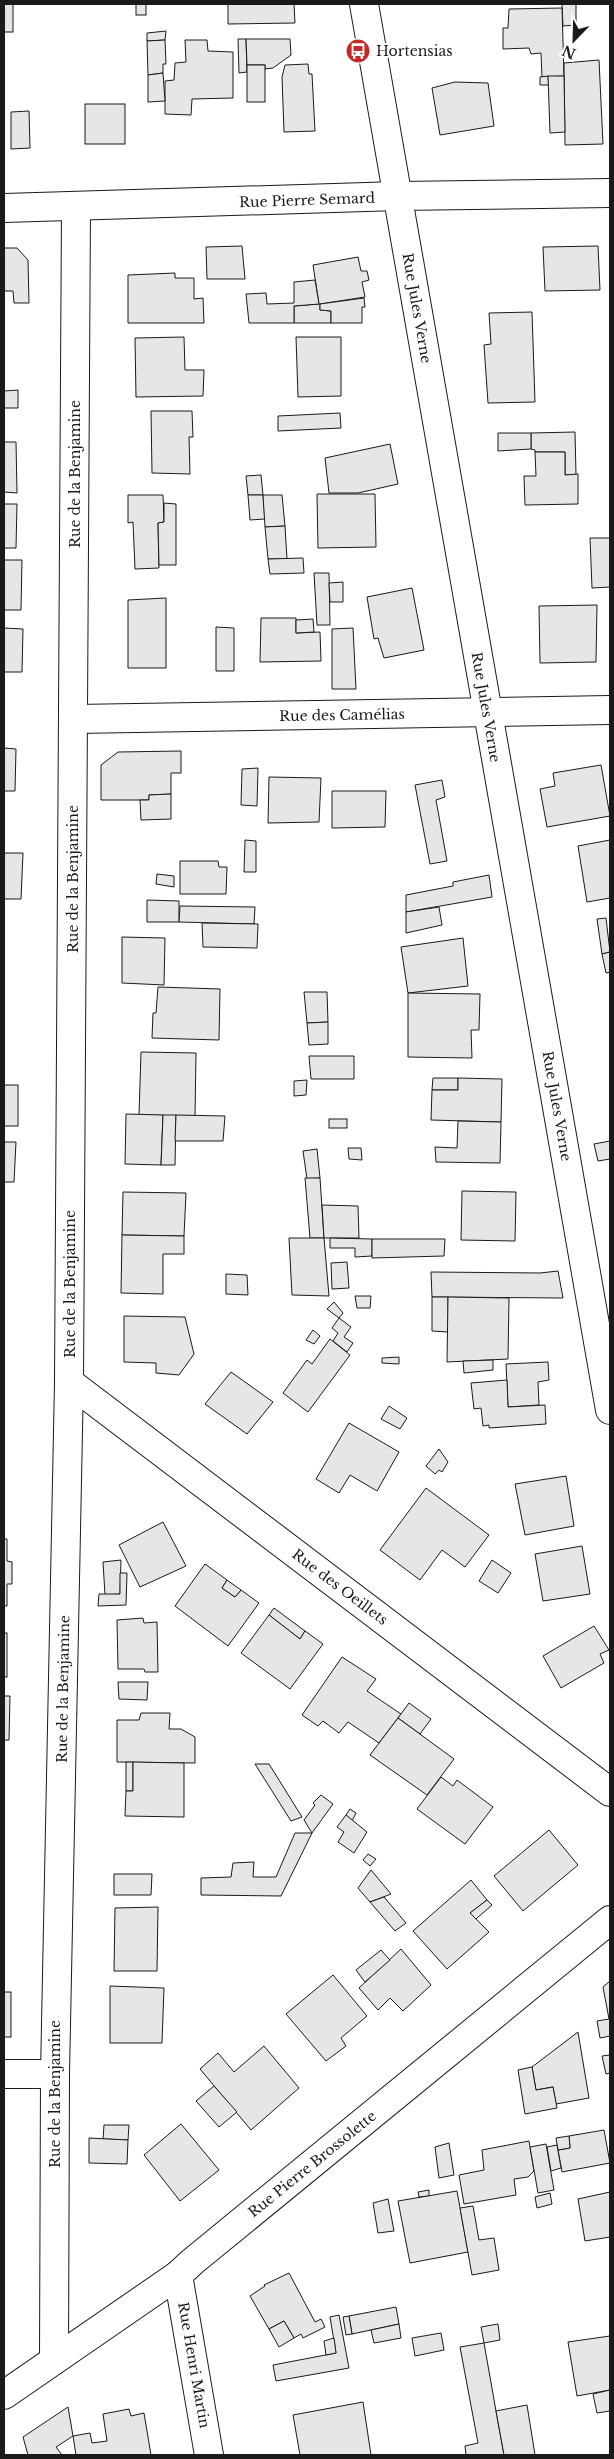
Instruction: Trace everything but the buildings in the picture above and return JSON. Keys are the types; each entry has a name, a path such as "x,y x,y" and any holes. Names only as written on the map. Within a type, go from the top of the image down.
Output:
{"street":[{"name":"Rue Jules Verne","path":"364,4 610,1410"},
{"name":"Rue Pierre Semard","path":"4,208 76,208 398,196 610,193"},
{"name":"Rue de la Benjamine","path":"54,2360 54,2074 69,1382 75,719 76,208"},
{"name":"Rue des Camélias","path":"75,719 610,710"},
{"name":"Rue des Oeillets","path":"69,1382 610,1792"},
{"name":"Rue Pierre Brossolette","path":"4,2395 178,2275 610,1920"},
{"path":"4,2074 54,2074"},
{"name":"Rue Henri Martin","path":"178,2275 209,2455"}],"place":[{"name":"Hortensias","path":"358,51"}]}
